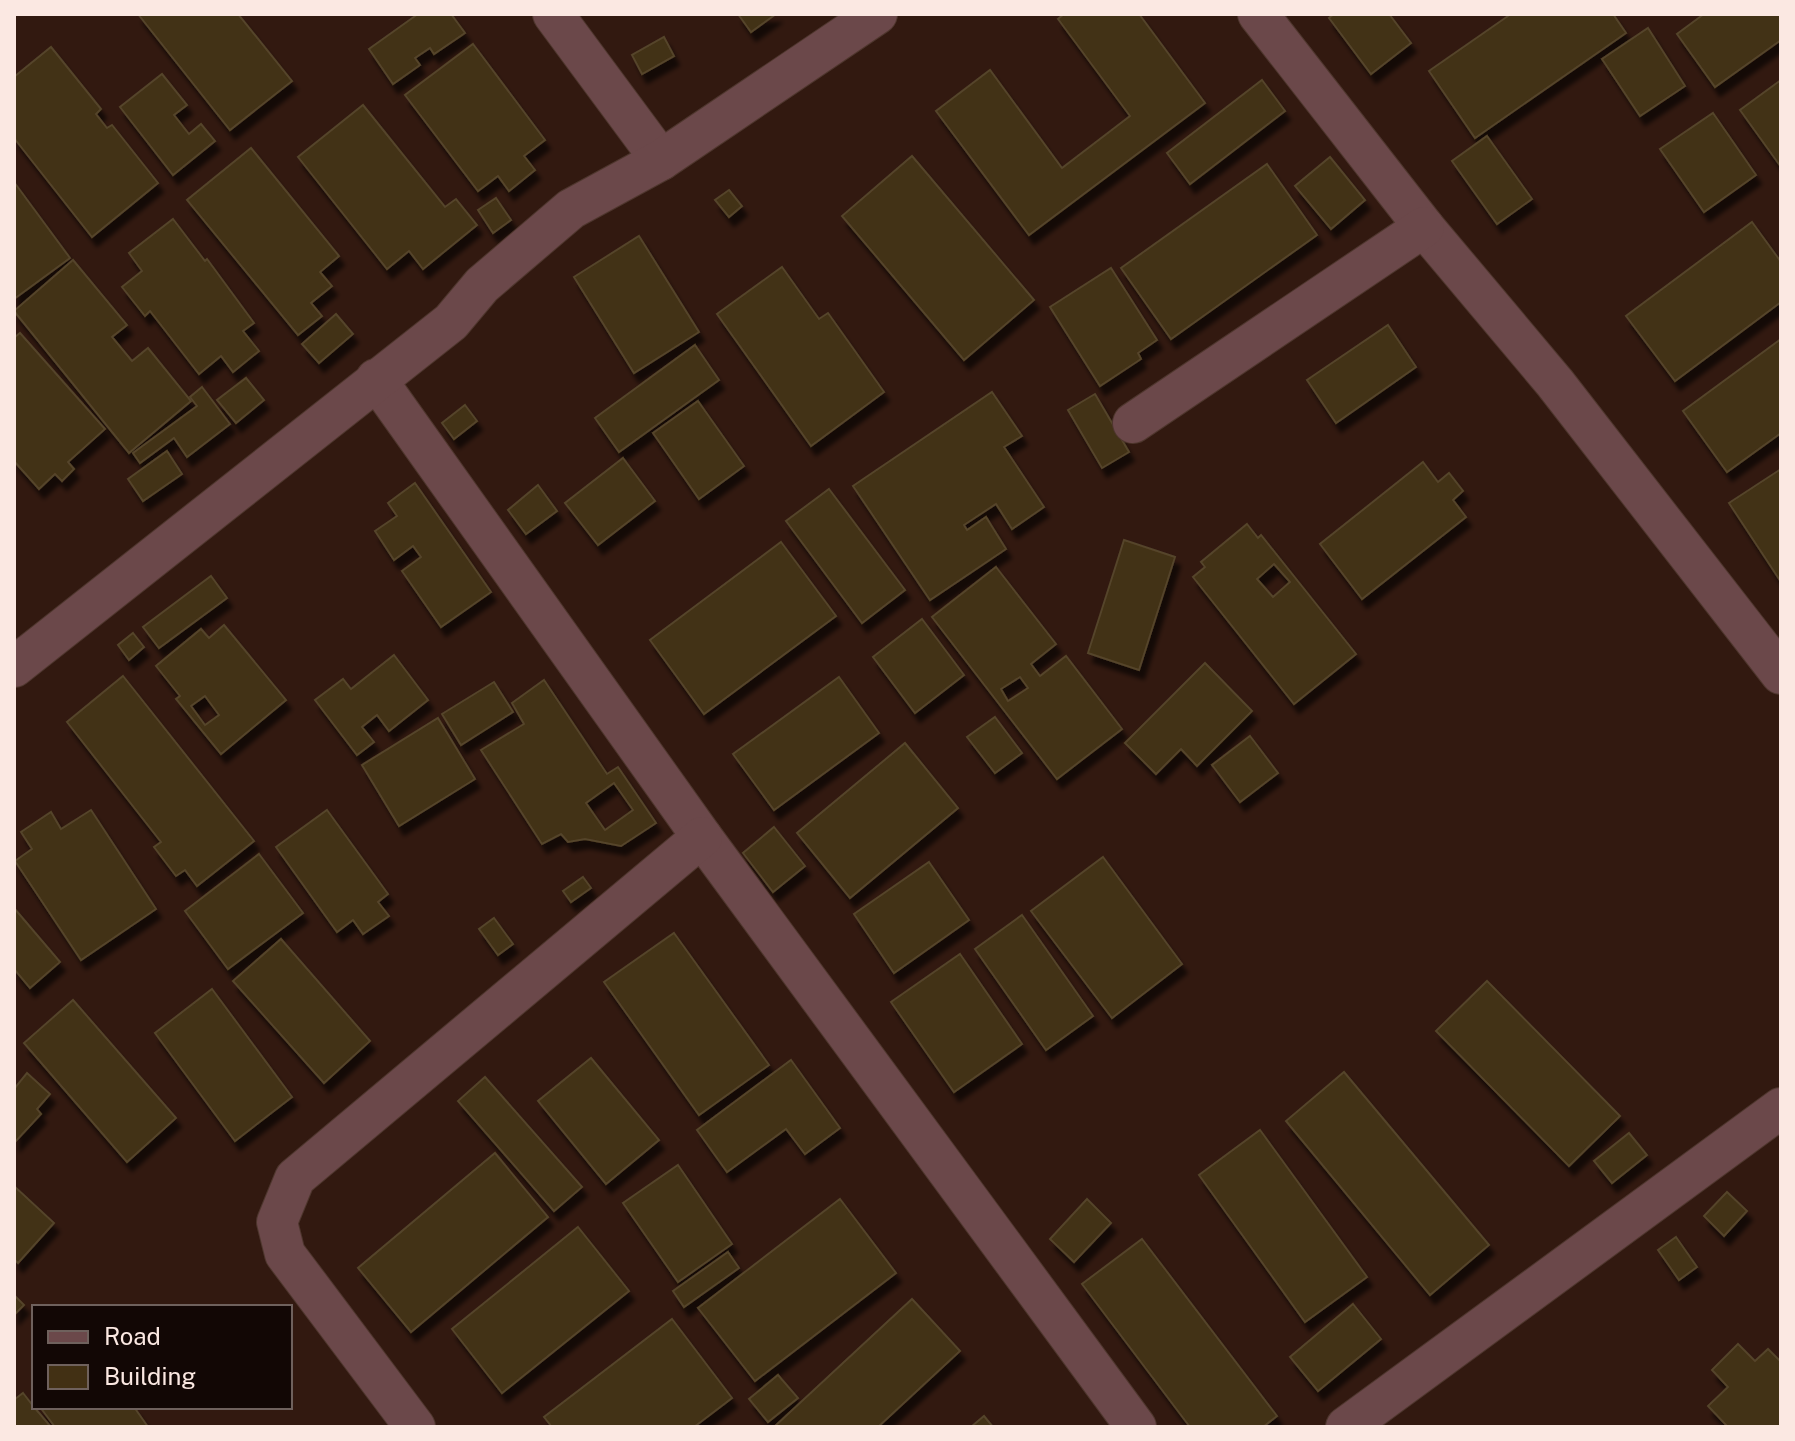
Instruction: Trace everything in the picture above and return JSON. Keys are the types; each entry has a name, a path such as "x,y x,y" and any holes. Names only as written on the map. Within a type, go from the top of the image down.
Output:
{"street":[{"path":"553,14 661,160"},
{"path":"14,667 451,322 482,285 571,209 661,160 877,14"},
{"path":"1258,14 1424,227 1555,383 1779,667"},
{"path":"1133,423 1424,227"},
{"path":"376,379 702,837 1136,1427"},
{"path":"415,1427 285,1254 277,1222 295,1178 702,837"},
{"path":"1346,1427 1781,1108"}],"building":[{"path":"138,14 238,14 292,81 230,130"},
{"path":"418,14 451,14 465,33 434,54 430,48 415,58 420,65 393,84 369,49"},
{"path":"738,14 776,14 751,32"},
{"path":"1064,14 1139,14 1205,103 1029,235 936,111 990,70 1062,168 1130,116 1058,19"},
{"path":"1334,14 1389,14 1411,43 1371,74 1329,18"},
{"path":"1511,14 1613,14 1626,33 1475,138 1429,71"},
{"path":"1704,14 1781,14 1781,40 1715,87 1677,34"},
{"path":"1648,28 1685,86 1640,116 1602,59"},
{"path":"664,37 674,56 642,74 632,55"},
{"path":"473,44 545,140 524,156 535,170 509,191 498,176 478,191 405,95"},
{"path":"51,47 101,109 96,114 107,128 112,125 158,183 92,237 14,138 14,77"},
{"path":"162,74 187,105 174,115 189,134 201,124 215,141 173,175 120,107"},
{"path":"1262,80 1285,111 1190,184 1167,153"},
{"path":"1781,80 1781,167 1740,110"},
{"path":"363,105 445,207 456,199 477,225 423,269 409,251 387,269 298,157"},
{"path":"1713,113 1756,175 1704,212 1660,149"},
{"path":"1487,136 1532,199 1497,224 1452,161"},
{"path":"251,148 339,256 320,272 332,286 311,303 322,316 298,335 187,200"},
{"path":"912,156 1034,300 964,360 842,216"},
{"path":"1330,157 1365,200 1331,229 1295,186"},
{"path":"1267,164 1317,235 1171,339 1121,268"},
{"path":"14,182 70,258 14,299"},
{"path":"729,190 742,206 729,217 715,200"},
{"path":"496,198 511,220 493,233 478,210"},
{"path":"173,219 254,323 243,331 259,351 233,372 221,356 199,374 150,311 145,316 122,287 142,271 129,253"},
{"path":"1752,222 1781,262 1781,302 1675,381 1626,316"},
{"path":"639,236 699,332 634,373 574,277"},
{"path":"73,260 127,325 112,337 132,361 148,348 191,401 129,453 14,311"},
{"path":"782,267 819,319 828,313 884,392 811,446 717,314"},
{"path":"1111,268 1157,340 1138,353 1141,359 1100,386 1050,307"},
{"path":"336,314 353,334 319,363 302,344"},
{"path":"1388,325 1416,367 1336,423 1307,380"},
{"path":"20,333 105,429 68,462 74,469 62,481 55,474 39,489 14,461 14,338"},
{"path":"1781,339 1781,433 1727,472 1683,411"},
{"path":"695,345 719,380 619,452 595,418"},
{"path":"246,378 264,400 236,423 217,400"},
{"path":"202,387 230,424 187,457 174,438 140,463 133,453 197,406 190,397"},
{"path":"992,392 1022,436 1004,447 1044,507 1012,529 996,504 964,525 967,530 986,517 1006,549 930,600 853,486"},
{"path":"1095,394 1129,452 1102,468 1068,410"},
{"path":"698,401 744,466 699,499 653,433"},
{"path":"465,405 477,421 454,439 442,423"},
{"path":"167,451 182,474 143,501 128,479"},
{"path":"623,458 655,501 598,545 565,503"},
{"path":"1423,462 1438,482 1449,473 1463,491 1453,500 1466,517 1362,599 1320,544"},
{"path":"1781,469 1781,582 1729,503"},
{"path":"415,483 491,592 441,627 402,571 421,557 413,546 394,560 375,531 397,516 388,503"},
{"path":"538,485 557,511 526,534 508,510"},
{"path":"829,489 905,590 862,623 786,521"},
{"path":"1247,524 1258,538 1261,535 1356,654 1294,704 1193,577 1205,567 1201,562","holes":["1274,564 1290,582 1273,597 1257,579"]},
{"path":"1124,540 1175,557 1139,670 1088,653"},
{"path":"781,542 836,616 704,714 650,640"},
{"path":"996,567 1056,644 1031,664 1040,676 1066,656 1122,729 1057,779 932,617","holes":["1020,677 1028,688 1008,701 1001,689"]},
{"path":"211,576 227,598 159,648 143,627"},
{"path":"922,619 964,675 915,713 873,657"},
{"path":"224,625 286,700 221,754 176,699 180,696 156,666 201,629 209,638","holes":["205,696 219,715 205,725 191,706"]},
{"path":"133,633 144,647 129,660 118,645"},
{"path":"394,655 428,700 389,731 377,715 362,727 374,742 357,755 315,700 343,679 351,689"},
{"path":"1205,663 1252,711 1197,766 1181,749 1156,774 1125,743"},
{"path":"123,676 254,841 197,886 185,870 176,876 154,847 161,842 67,722"},
{"path":"839,677 879,733 774,810 733,754"},
{"path":"544,680 607,774 618,767 656,823 621,846 585,839 568,842 561,834 542,844 481,750 524,724 512,703","holes":["614,783 633,810 605,830 586,803"]},
{"path":"494,682 513,712 461,745 442,714"},
{"path":"995,717 1022,753 995,773 967,737"},
{"path":"438,718 475,779 399,826 362,765"},
{"path":"1250,736 1278,773 1240,802 1212,765"},
{"path":"905,743 958,808 850,898 797,833"},
{"path":"91,810 156,909 81,960 15,861 32,849 21,832 51,812 61,829"},
{"path":"327,810 388,894 378,902 389,916 363,934 353,920 337,932 276,847"},
{"path":"774,827 805,866 773,892 743,853"},
{"path":"259,854 303,913 228,969 185,911"},
{"path":"1103,857 1182,964 1112,1018 1031,911"},
{"path":"929,862 969,920 894,973 854,914"},
{"path":"583,877 591,888 571,902 563,891"},
{"path":"14,908 60,962 30,988 14,969"},
{"path":"1022,915 1093,1016 1046,1050 975,949"},
{"path":"494,918 513,944 498,955 479,929"},
{"path":"674,933 769,1065 699,1115 604,982"},
{"path":"281,939 370,1041 324,1083 233,981"},
{"path":"960,954 1022,1044 954,1092 891,1002"},
{"path":"1487,981 1620,1116 1569,1166 1436,1031"},
{"path":"212,989 292,1097 235,1141 155,1033"},
{"path":"73,1000 176,1118 127,1162 24,1043"},
{"path":"591,1058 659,1140 606,1184 538,1101"},
{"path":"791,1060 840,1128 805,1154 786,1129 727,1172 697,1130"},
{"path":"1344,1072 1489,1245 1430,1295 1286,1121"},
{"path":"27,1073 50,1094 37,1109 41,1114 15,1142 14,1089"},
{"path":"485,1077 582,1187 554,1211 458,1101"},
{"path":"1260,1130 1367,1277 1305,1322 1199,1175"},
{"path":"1629,1133 1647,1155 1612,1183 1594,1161"},
{"path":"495,1153 548,1217 411,1332 358,1268"},
{"path":"678,1165 732,1244 678,1282 623,1203"},
{"path":"14,1186 54,1223 18,1263 14,1259"},
{"path":"1727,1192 1747,1211 1724,1236 1704,1216"},
{"path":"840,1199 896,1273 755,1381 698,1308"},
{"path":"1087,1199 1111,1223 1074,1262 1050,1239"},
{"path":"578,1227 629,1291 502,1393 452,1329"},
{"path":"1676,1237 1697,1267 1679,1280 1658,1250"},
{"path":"1142,1239 1277,1416 1263,1427 1190,1427 1082,1284"},
{"path":"728,1252 739,1268 684,1307 673,1291"},
{"path":"14,1295 24,1305 14,1315"},
{"path":"912,1299 960,1351 878,1427 774,1427"},
{"path":"1353,1304 1381,1339 1318,1391 1290,1357"},
{"path":"672,1319 732,1398 694,1427 552,1427 544,1417"},
{"path":"1738,1344 1755,1361 1768,1349 1781,1362 1781,1427 1728,1427 1708,1406 1728,1387 1712,1370"},
{"path":"778,1375 798,1398 768,1422 749,1399"},
{"path":"23,1393 32,1404 32,1409 36,1409 51,1427 14,1427 14,1400"},
{"path":"42,1409 135,1409 148,1427 55,1427"},
{"path":"984,1416 993,1427 971,1427"}]}
